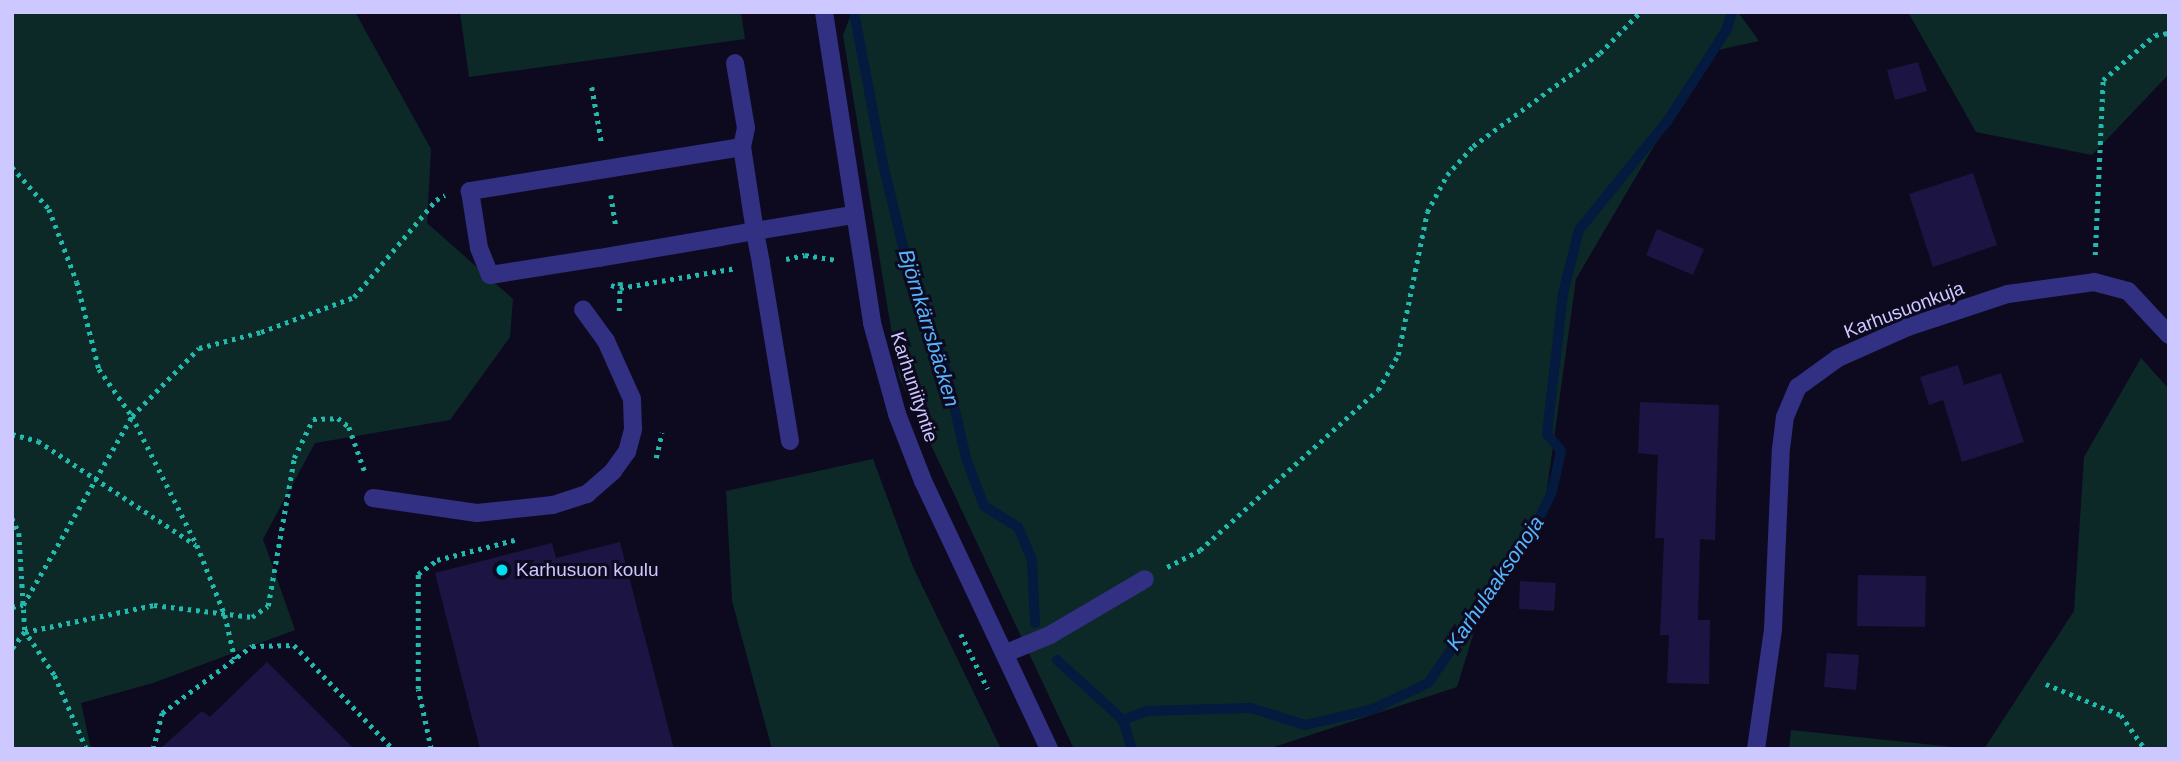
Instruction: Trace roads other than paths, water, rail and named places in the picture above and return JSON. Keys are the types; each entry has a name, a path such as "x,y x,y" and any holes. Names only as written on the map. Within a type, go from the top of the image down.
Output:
{"street":[{"name":"Karhuniityntie","path":"824,12 853,215 872,323 897,414 923,481 1049,749"},
{"path":"735,63 746,128 742,147 790,441"},
{"path":"742,147 470,191 479,248 490,275 853,215"},
{"name":"Karhusuonkuja","path":"1756,749 1773,629 1781,449 1785,417 1798,387 1838,358 1908,327 2008,294 2094,282 2128,291 2169,335"},
{"path":"373,498 490,512 553,505 587,494 613,471 627,452 633,429 632,399 606,341 583,309"},
{"path":"1006,653 1050,635 1145,579"}],"waterway":[{"name":"Björnkärrsbäcken","path":"854,12 883,164 912,284 944,362 966,458 984,506 1018,527 1032,560 1035,623"},
{"name":"Karhulaaksonoja","path":"1123,720 1146,711 1251,708 1305,725 1373,709 1428,683 1531,535 1552,492 1561,451 1547,434 1563,294 1579,230 1668,120 1727,29 1732,12"},
{"name":"Björnkärrsbäcken","path":"1057,660 1123,720 1132,749"}],"place":[{"name":"Karhusuon koulu","path":"502,570"}]}
